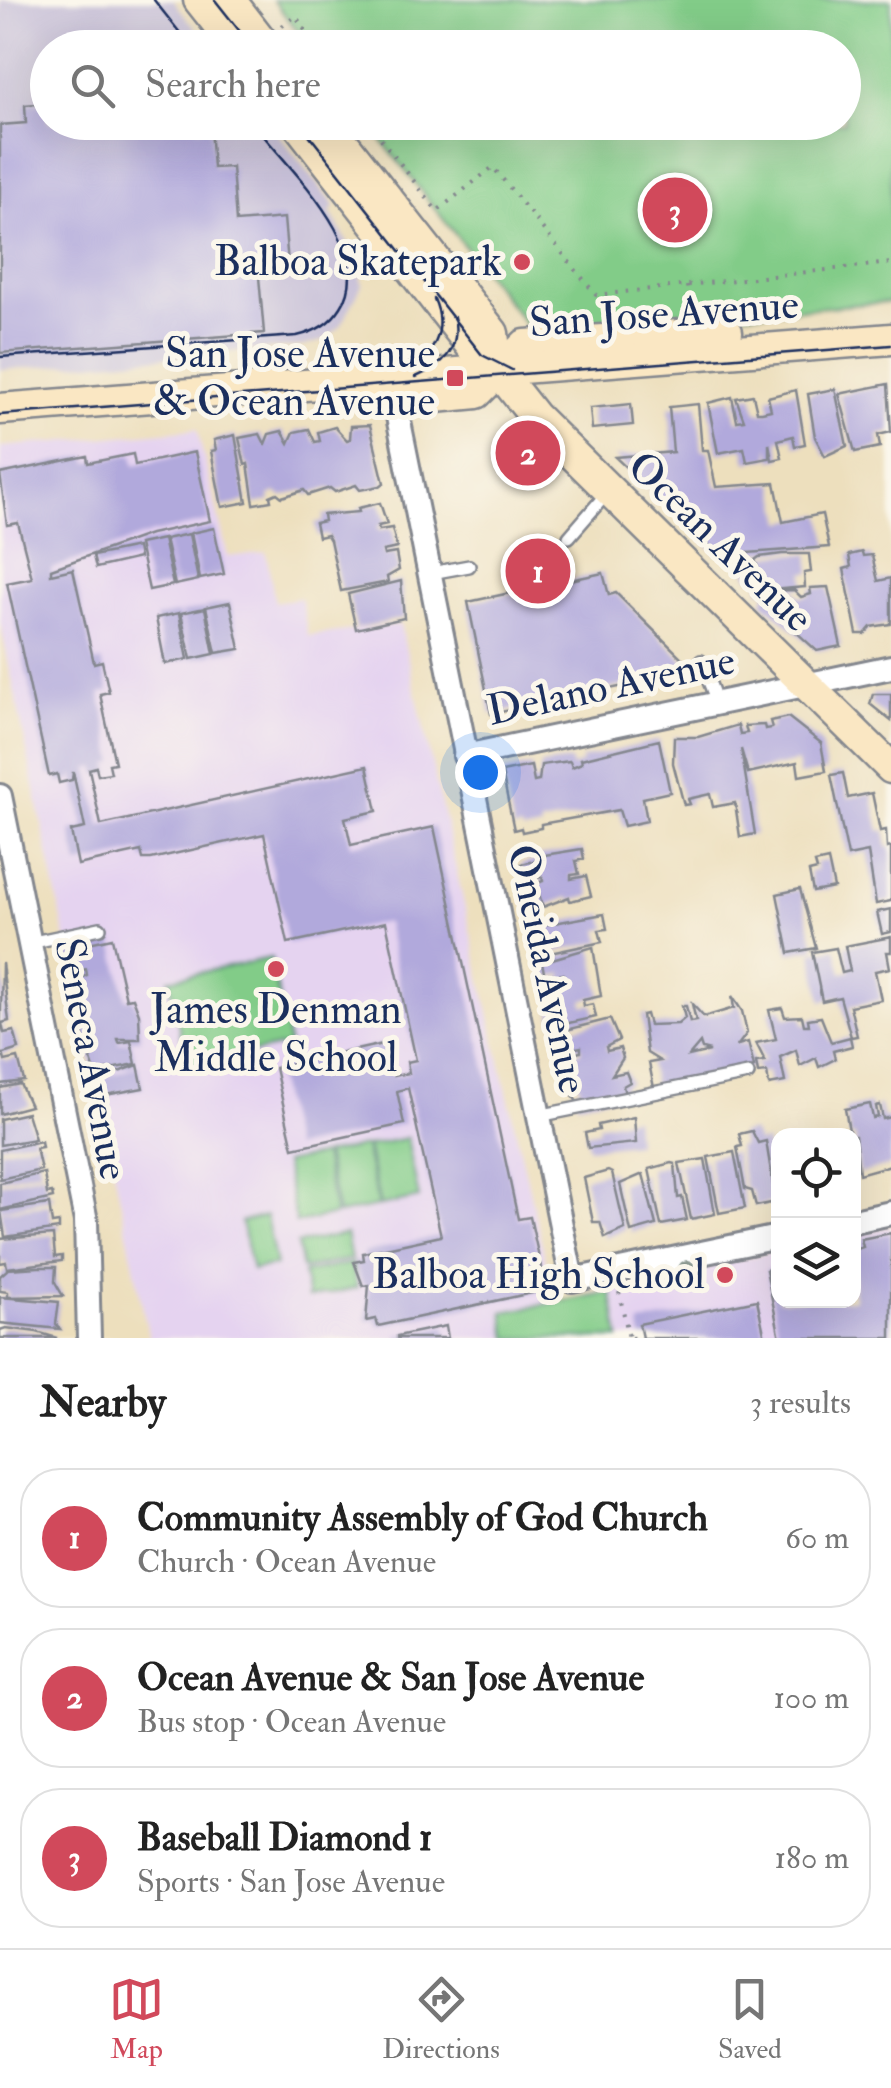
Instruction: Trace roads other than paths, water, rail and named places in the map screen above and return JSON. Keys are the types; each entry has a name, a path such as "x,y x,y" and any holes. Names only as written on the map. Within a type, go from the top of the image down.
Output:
{"main road":[{"path":"199,0 223,30"},
{"path":"230,0 264,30"},
{"name":"Ocean Avenue","path":"310,140 473,348 497,370 536,418 891,768"},
{"name":"Ocean Avenue","path":"341,140 493,333 497,370"},
{"name":"San Jose Avenue","path":"0,409 350,382 393,390 497,370 525,345 805,328 838,343 891,340"}],"street":[{"name":"Oneida Avenue","path":"393,390 572,1280 771,1238"},
{"name":"Delano Avenue","path":"464,756 891,666"},
{"name":"Seneca Avenue","path":"0,796 5,847 30,943 86,1221 92,1316 89,1338"},
{"path":"861,1219 891,1213"}],"lane":[{"path":"570,537 608,492"},
{"path":"432,573 468,566"},
{"path":"701,661 717,702"},
{"path":"30,943 100,928"},
{"path":"538,1116 748,1074"}],"tram line":[{"path":"154,0 178,30"},
{"path":"215,0 239,30"},
{"path":"0,357 297,336 332,318 341,307 349,284 348,260 339,235 324,209 267,140"},
{"path":"313,140 482,355 512,370"},
{"path":"402,369 422,359 435,342 439,322 434,299"},
{"path":"416,377 448,355 455,338 454,317"},
{"path":"0,415 891,345"}],"place":[{"name":"Baseball Diamond 1","path":"675,210"},
{"name":"Balboa Skatepark","path":"522,262"},
{"name":"San Jose Avenue & Ocean Avenue","path":"455,378"},
{"name":"Ocean Avenue & San Jose Avenue","path":"528,453"},
{"name":"Community Assembly of God Church","path":"538,571"},
{"name":"James Denman Middle School","path":"276,969"},
{"name":"Balboa High School","path":"725,1275"}]}
